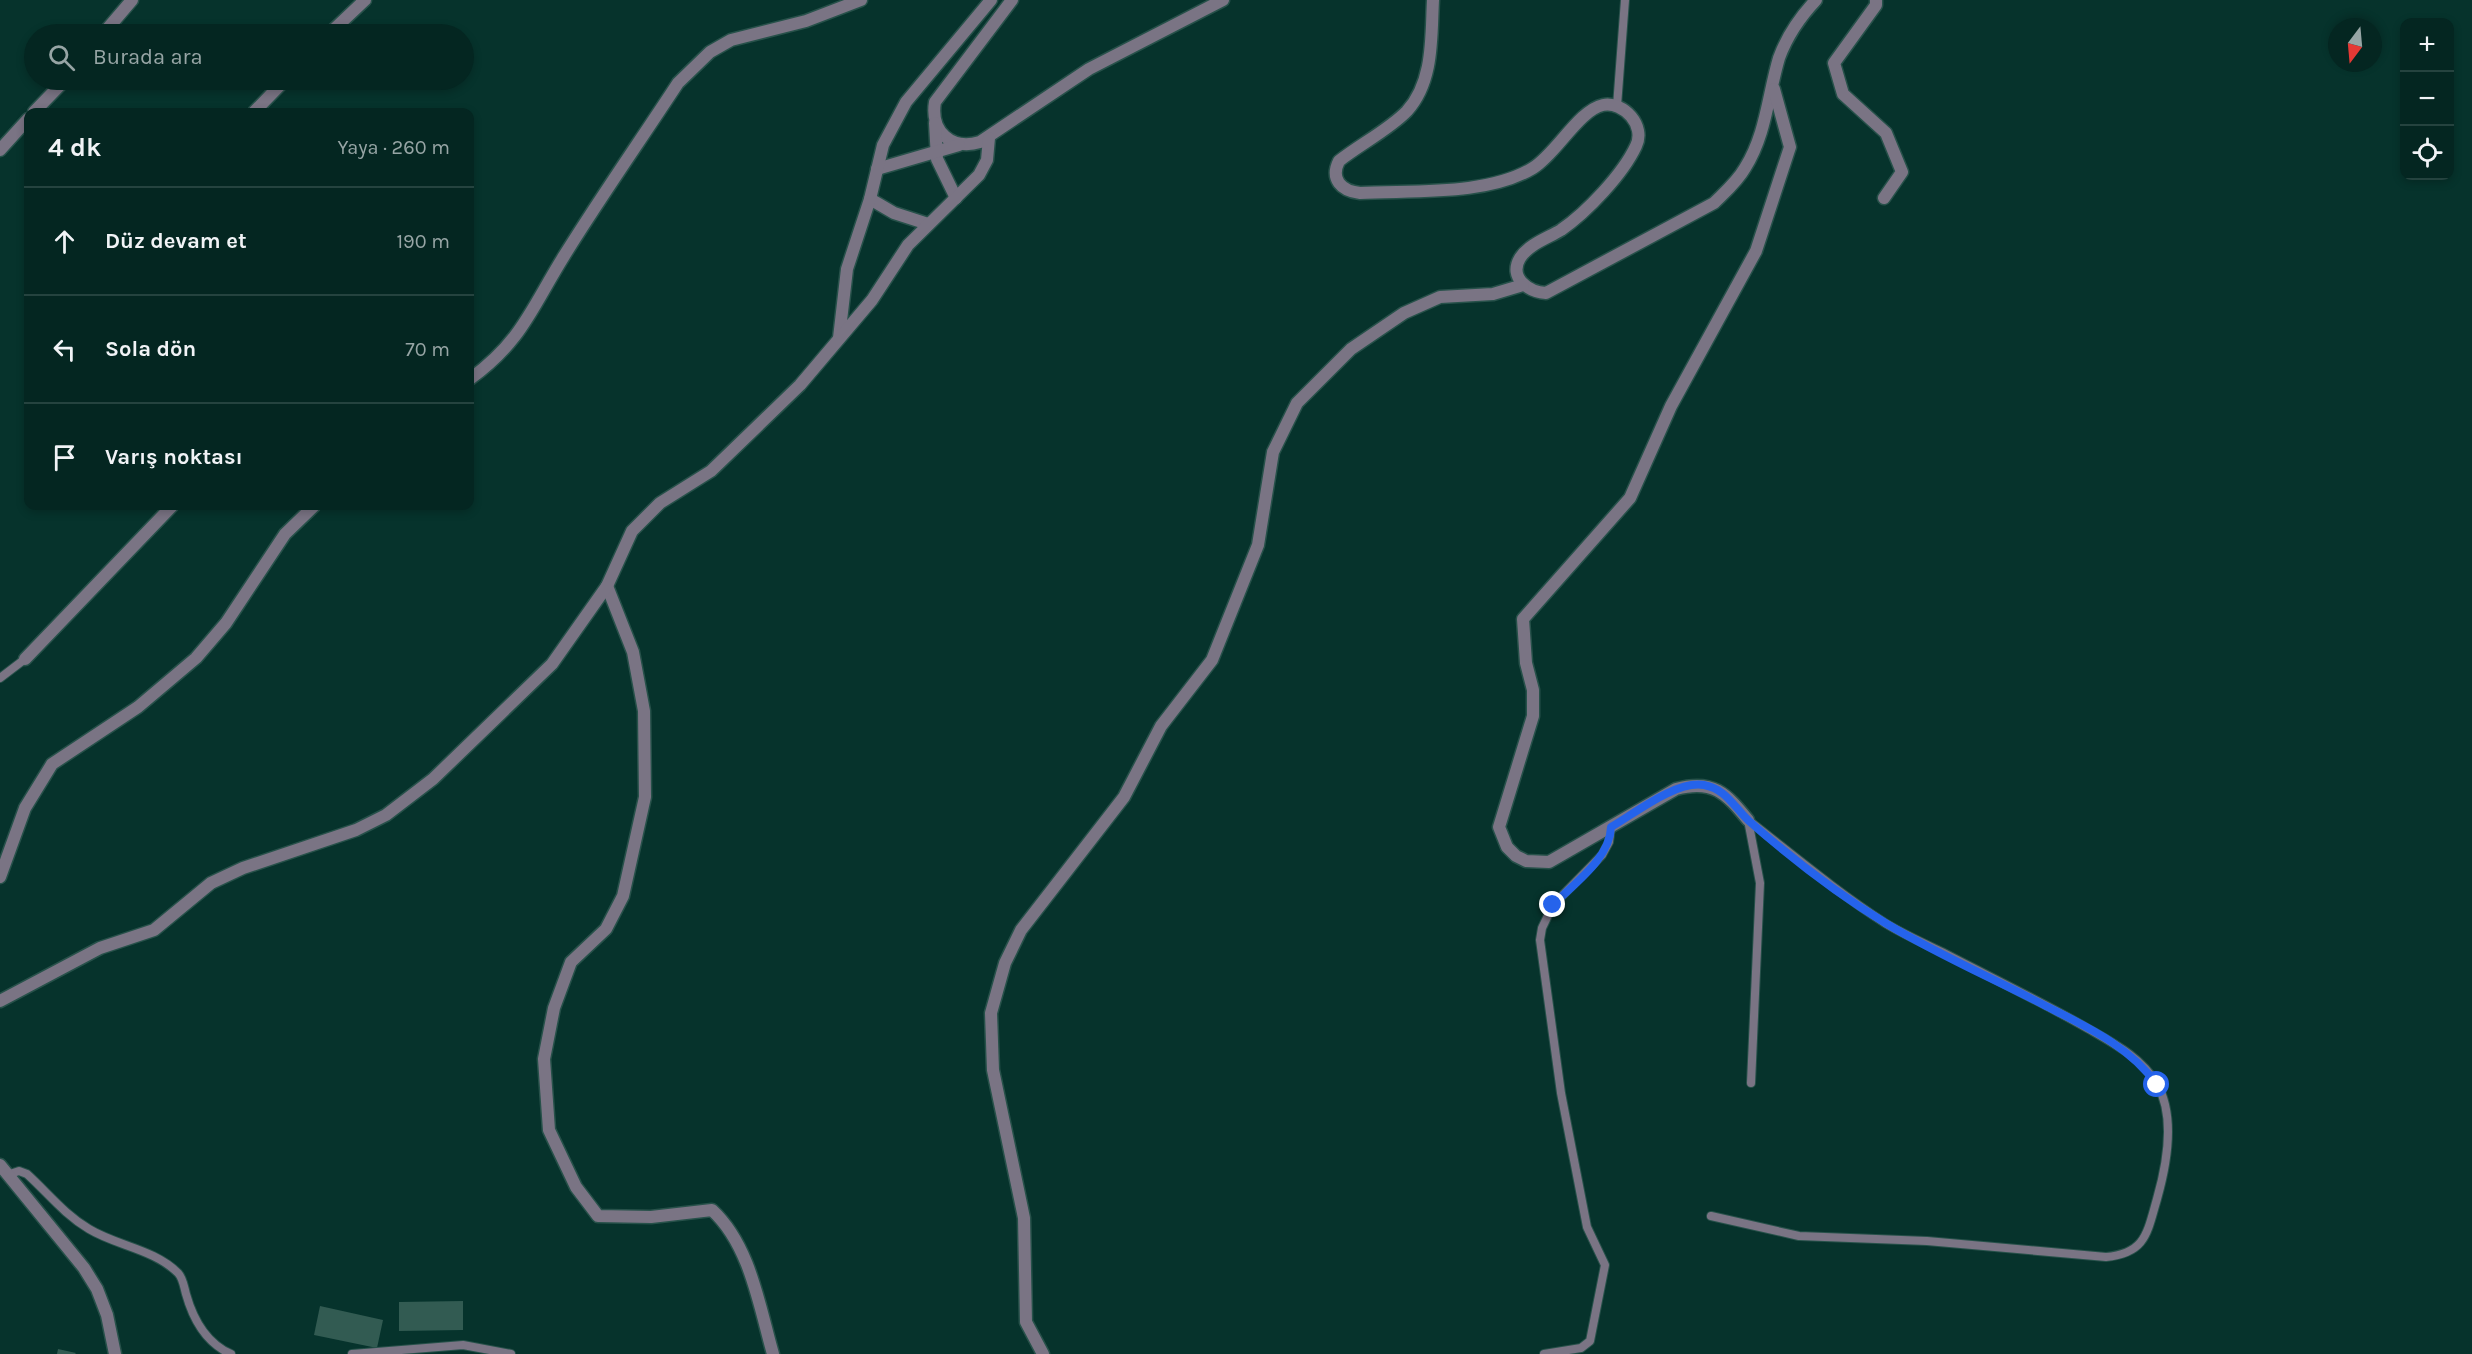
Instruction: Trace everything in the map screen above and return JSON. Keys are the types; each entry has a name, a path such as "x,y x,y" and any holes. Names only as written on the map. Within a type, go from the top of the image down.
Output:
{"street":[{"path":"112,24 132,0"},
{"path":"340,24 365,0"},
{"path":"474,376 510,346 523,328 570,248 678,83 693,66 731,40 806,21 861,0"},
{"path":"839,338 847,269 870,200 883,145 906,102 991,0"},
{"path":"956,198 941,169 936,151 935,102 1012,0"},
{"path":"878,169 989,138 1089,69 1223,0"},
{"path":"1433,0 1430,61 1416,97 1406,112 1339,161 1335,175 1341,187 1360,193 1500,183 1536,166 1556,149 1590,110 1604,105 1617,106 1629,113 1637,126 1638,142 1632,156 1584,212 1527,250 1520,259 1517,269 1523,285 1533,292 1546,293 1714,203 1745,168 1757,145 1774,88 1779,59 1789,35 1816,0"},
{"path":"1876,0 1876,5 1834,63 1843,94 1886,133 1902,172 1884,198"},
{"path":"1748,819 1729,797 1717,790 1690,785 1676,789 1549,862 1537,863 1516,856 1507,848 1499,827 1533,716 1533,690 1526,663 1523,619 1630,498 1671,406 1756,251 1790,147 1774,88"},
{"path":"38,108 55,90"},
{"path":"258,108 275,90"},
{"path":"935,122 948,140 959,145"},
{"path":"0,150 24,123"},
{"path":"0,1001 100,948 154,930 210,884 243,868 356,830 386,815 412,797 552,664 608,586 632,531 660,503 711,471 753,433 839,338 872,300 908,245 984,168 989,138"},
{"path":"870,200 894,213 928,224"},
{"path":"1043,1354 1026,1322 1024,1218 993,1070 991,1012 1005,963 1021,930 1124,797 1161,726 1212,660 1258,545 1273,452 1297,403 1352,349 1404,313 1440,297 1493,294 1523,285"},
{"path":"25,659 168,510"},
{"path":"0,877 25,808 52,764 138,707 187,667 226,623 285,534 310,510"},
{"path":"608,586 633,652 644,711 645,797 623,896 606,929 571,962 554,1008 544,1059 549,1130 576,1187 598,1216 651,1218 712,1210 727,1225 739,1243 773,1354"},
{"path":"0,1164 84,1268 97,1289 115,1354"}],"lane":[{"path":"1617,106 1624,0"},
{"path":"0,678 25,659"},
{"path":"1748,819 1760,883 1751,1083"},
{"path":"1711,1216 1799,1236 1927,1241 2106,1257 2124,1255 2137,1248 2147,1236 2167,1151 2168,1123 2157,1085 2144,1066 2125,1050 2069,1017 1887,924 1829,884 1748,819"},
{"path":"1544,1354 1581,1348 1590,1341 1605,1265 1587,1227 1561,1093 1541,953 1542,928 1553,905 1602,855 1609,842 1611,827"},
{"path":"10,1174 18,1171 27,1174 70,1217 91,1230 155,1256 168,1264 181,1275 189,1305 201,1329 213,1342 231,1354"},
{"path":"352,1354 448,1345 477,1346 511,1354"}],"building":[{"path":"463,1301 463,1330 399,1331 399,1302"},
{"path":"320,1306 383,1320 377,1348 314,1335"},
{"path":"58,1349 76,1353 57,1354"}],"route":[{"path":"1553,905 1602,855 1609,842 1611,827 1676,789 1690,785 1704,785 1729,797 1748,819 1829,884 1887,924 2069,1017 2125,1050 2144,1066 2157,1085"}]}
